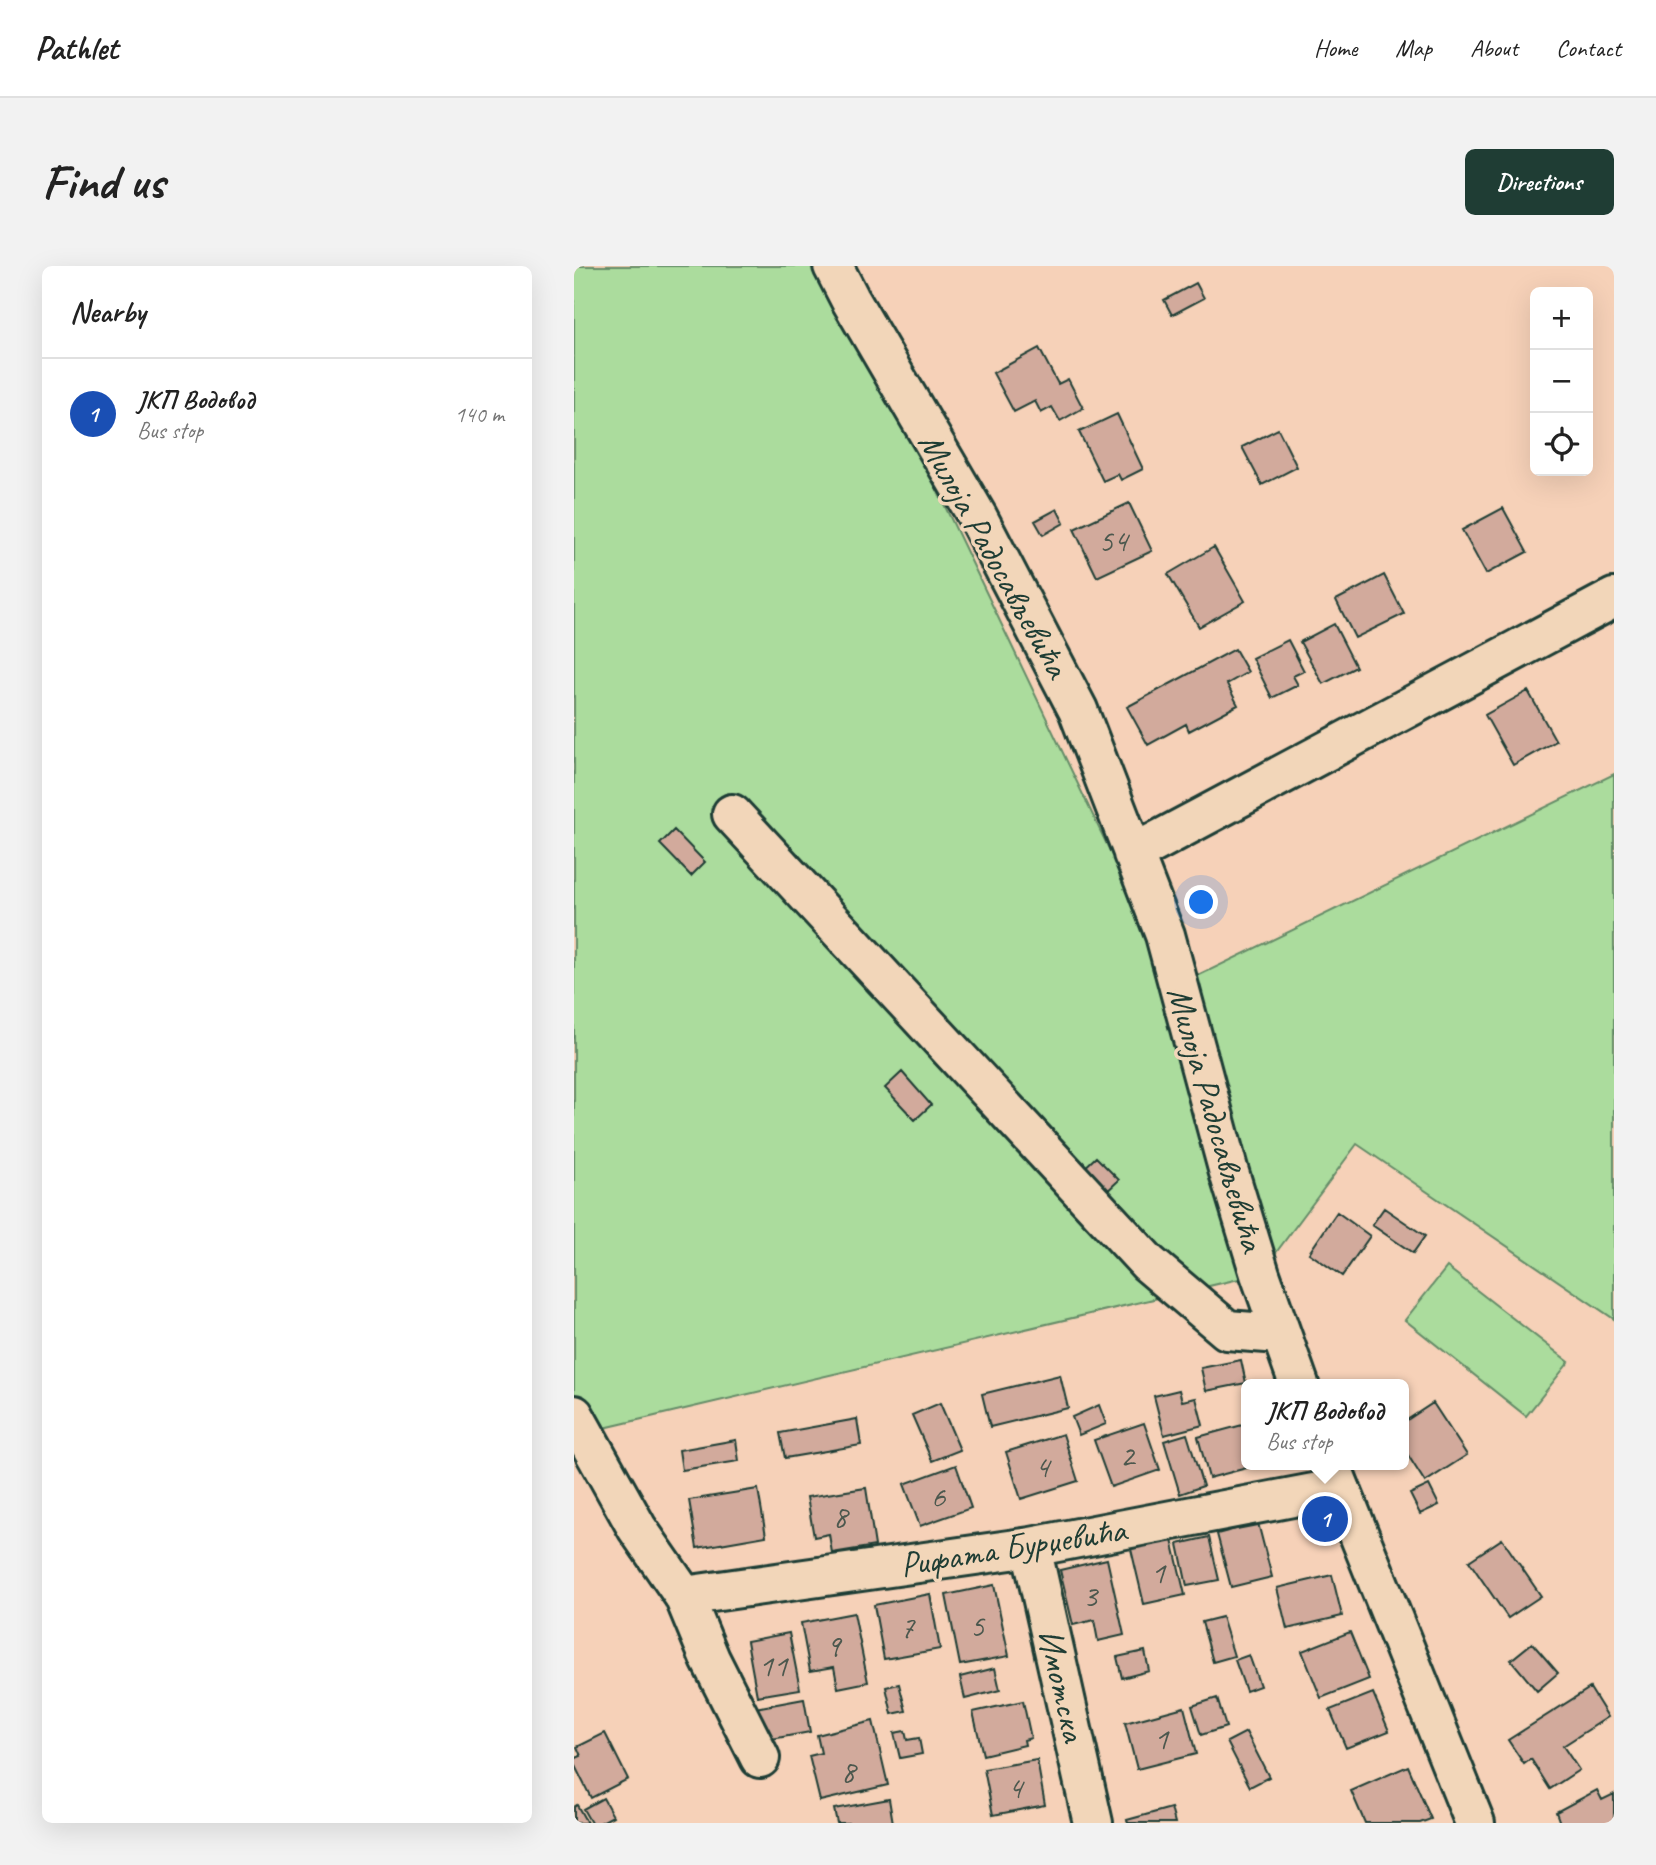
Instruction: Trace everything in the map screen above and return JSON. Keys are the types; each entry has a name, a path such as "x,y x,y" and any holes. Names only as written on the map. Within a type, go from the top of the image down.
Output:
{"street":[{"name":"Милоја Радосављевића","path":"833,266 976,516 1078,710 1165,935 1228,1169 1280,1334 1297,1379"},
{"path":"1133,854 1614,598"},
{"path":"732,814 1148,1263 1227,1330 1280,1334"},
{"path":"574,1415 637,1528 684,1596 710,1658 760,1758"},
{"path":"1336,1476 1475,1823"},
{"name":"Рифата Бурџевића","path":"684,1596 1031,1547 1336,1476"},
{"name":"Имотска","path":"1031,1547 1093,1823"}],"green space":[{"path":"574,266 839,266 874,358 1175,987 1614,774 1614,1319 1357,1144 1260,1274 591,1431 574,1402"},
{"path":"1447,1267 1569,1362 1526,1416 1405,1320"}],"building":[{"path":"1196,283 1204,298 1172,315 1164,300"},
{"path":"1039,348 1058,384 1068,379 1083,408 1060,421 1052,407 1041,413 1035,401 1014,412 993,373"},
{"path":"1117,414 1143,469 1121,480 1118,474 1103,481 1079,432"},
{"path":"1278,429 1297,467 1262,485 1242,447"},
{"path":"1129,503 1152,551 1097,577 1074,529"},
{"path":"1503,508 1527,552 1486,574 1462,530"},
{"path":"1057,509 1064,523 1043,535 1035,521"},
{"path":"1214,547 1245,601 1199,627 1168,574"},
{"path":"1384,575 1404,614 1355,638 1336,600"},
{"path":"1334,624 1356,667 1323,684 1300,642"},
{"path":"1288,640 1304,671 1293,676 1298,685 1272,698 1252,658"},
{"path":"1235,649 1248,672 1227,684 1238,705 1189,731 1186,724 1148,745 1127,707"},
{"path":"1528,691 1556,741 1513,765 1485,715"},
{"path":"674,830 705,862 691,876 660,844"},
{"path":"902,1072 931,1105 915,1120 885,1088"},
{"path":"1096,1157 1119,1180 1103,1195 1080,1172"},
{"path":"1384,1208 1425,1236 1413,1253 1372,1225"},
{"path":"1337,1212 1370,1236 1342,1276 1309,1253"},
{"path":"1241,1360 1245,1379 1241,1379 1241,1384 1206,1391 1201,1368"},
{"path":"1060,1375 1068,1408 990,1427 982,1394"},
{"path":"1179,1390 1182,1401 1196,1398 1203,1425 1164,1435 1154,1396"},
{"path":"940,1403 960,1450 932,1461 912,1415"},
{"path":"1433,1403 1467,1455 1425,1482 1409,1457 1409,1419"},
{"path":"1099,1405 1106,1424 1079,1435 1072,1417"},
{"path":"857,1419 861,1445 785,1458 780,1433"},
{"path":"1144,1423 1160,1470 1111,1487 1094,1440"},
{"path":"1241,1425 1241,1470 1209,1478 1198,1437"},
{"path":"1063,1434 1078,1481 1021,1499 1006,1452"},
{"path":"1187,1434 1203,1486 1180,1494 1164,1441"},
{"path":"736,1440 739,1461 682,1470 679,1450"},
{"path":"956,1465 971,1508 920,1526 904,1484"},
{"path":"1429,1485 1439,1505 1420,1514 1410,1494"},
{"path":"866,1488 875,1546 832,1553 829,1534 814,1537 807,1497"},
{"path":"758,1489 766,1536 697,1548 689,1500"},
{"path":"1258,1523 1272,1577 1231,1587 1217,1534"},
{"path":"1209,1537 1219,1580 1187,1586 1178,1544"},
{"path":"1502,1539 1541,1596 1508,1618 1469,1561"},
{"path":"1172,1540 1185,1595 1144,1604 1131,1549"},
{"path":"1107,1559 1124,1635 1098,1641 1094,1620 1073,1625 1060,1570"},
{"path":"1332,1575 1342,1616 1287,1629 1277,1588"},
{"path":"994,1585 1009,1656 960,1665 946,1595"},
{"path":"930,1594 940,1649 884,1659 874,1605"},
{"path":"854,1613 868,1682 838,1688 834,1667 810,1671 801,1623"},
{"path":"1222,1617 1234,1656 1213,1662 1202,1622"},
{"path":"1350,1632 1369,1679 1321,1698 1302,1651"},
{"path":"789,1633 800,1689 757,1696 747,1641"},
{"path":"1532,1643 1558,1673 1537,1691 1511,1660"},
{"path":"1145,1651 1149,1671 1122,1678 1117,1657"},
{"path":"1249,1655 1260,1686 1246,1691 1235,1660"},
{"path":"995,1668 1000,1690 965,1699 960,1677"},
{"path":"899,1684 906,1711 892,1714 886,1687"},
{"path":"1590,1688 1608,1717 1563,1746 1579,1770 1550,1789 1531,1759 1524,1764 1508,1740"},
{"path":"1373,1693 1389,1731 1346,1748 1330,1710"},
{"path":"1217,1698 1226,1727 1201,1735 1192,1706"},
{"path":"804,1699 810,1732 761,1741 755,1708"},
{"path":"1023,1701 1031,1738 1024,1740 1025,1745 983,1755 973,1712"},
{"path":"1184,1707 1196,1754 1137,1769 1125,1723"},
{"path":"873,1721 888,1785 820,1801 809,1756 821,1753 817,1735"},
{"path":"905,1731 907,1740 919,1738 922,1754 900,1758 894,1733"},
{"path":"1246,1732 1269,1777 1250,1787 1227,1742"},
{"path":"605,1733 628,1779 591,1798 574,1759 581,1756 577,1747"},
{"path":"1037,1760 1045,1805 993,1815 984,1769"},
{"path":"1408,1766 1431,1819 1420,1823 1365,1823 1351,1791"},
{"path":"1597,1790 1602,1800 1614,1794 1614,1823 1560,1823 1556,1812"},
{"path":"603,1798 613,1816 600,1823 591,1823 583,1809"},
{"path":"889,1799 893,1823 837,1823 834,1809"},
{"path":"577,1805 587,1823 574,1823 574,1807"},
{"path":"1171,1808 1175,1823 1128,1823 1127,1820"}],"place":[{"name":"ЈКП Водовод","path":"1325,1519"}]}
